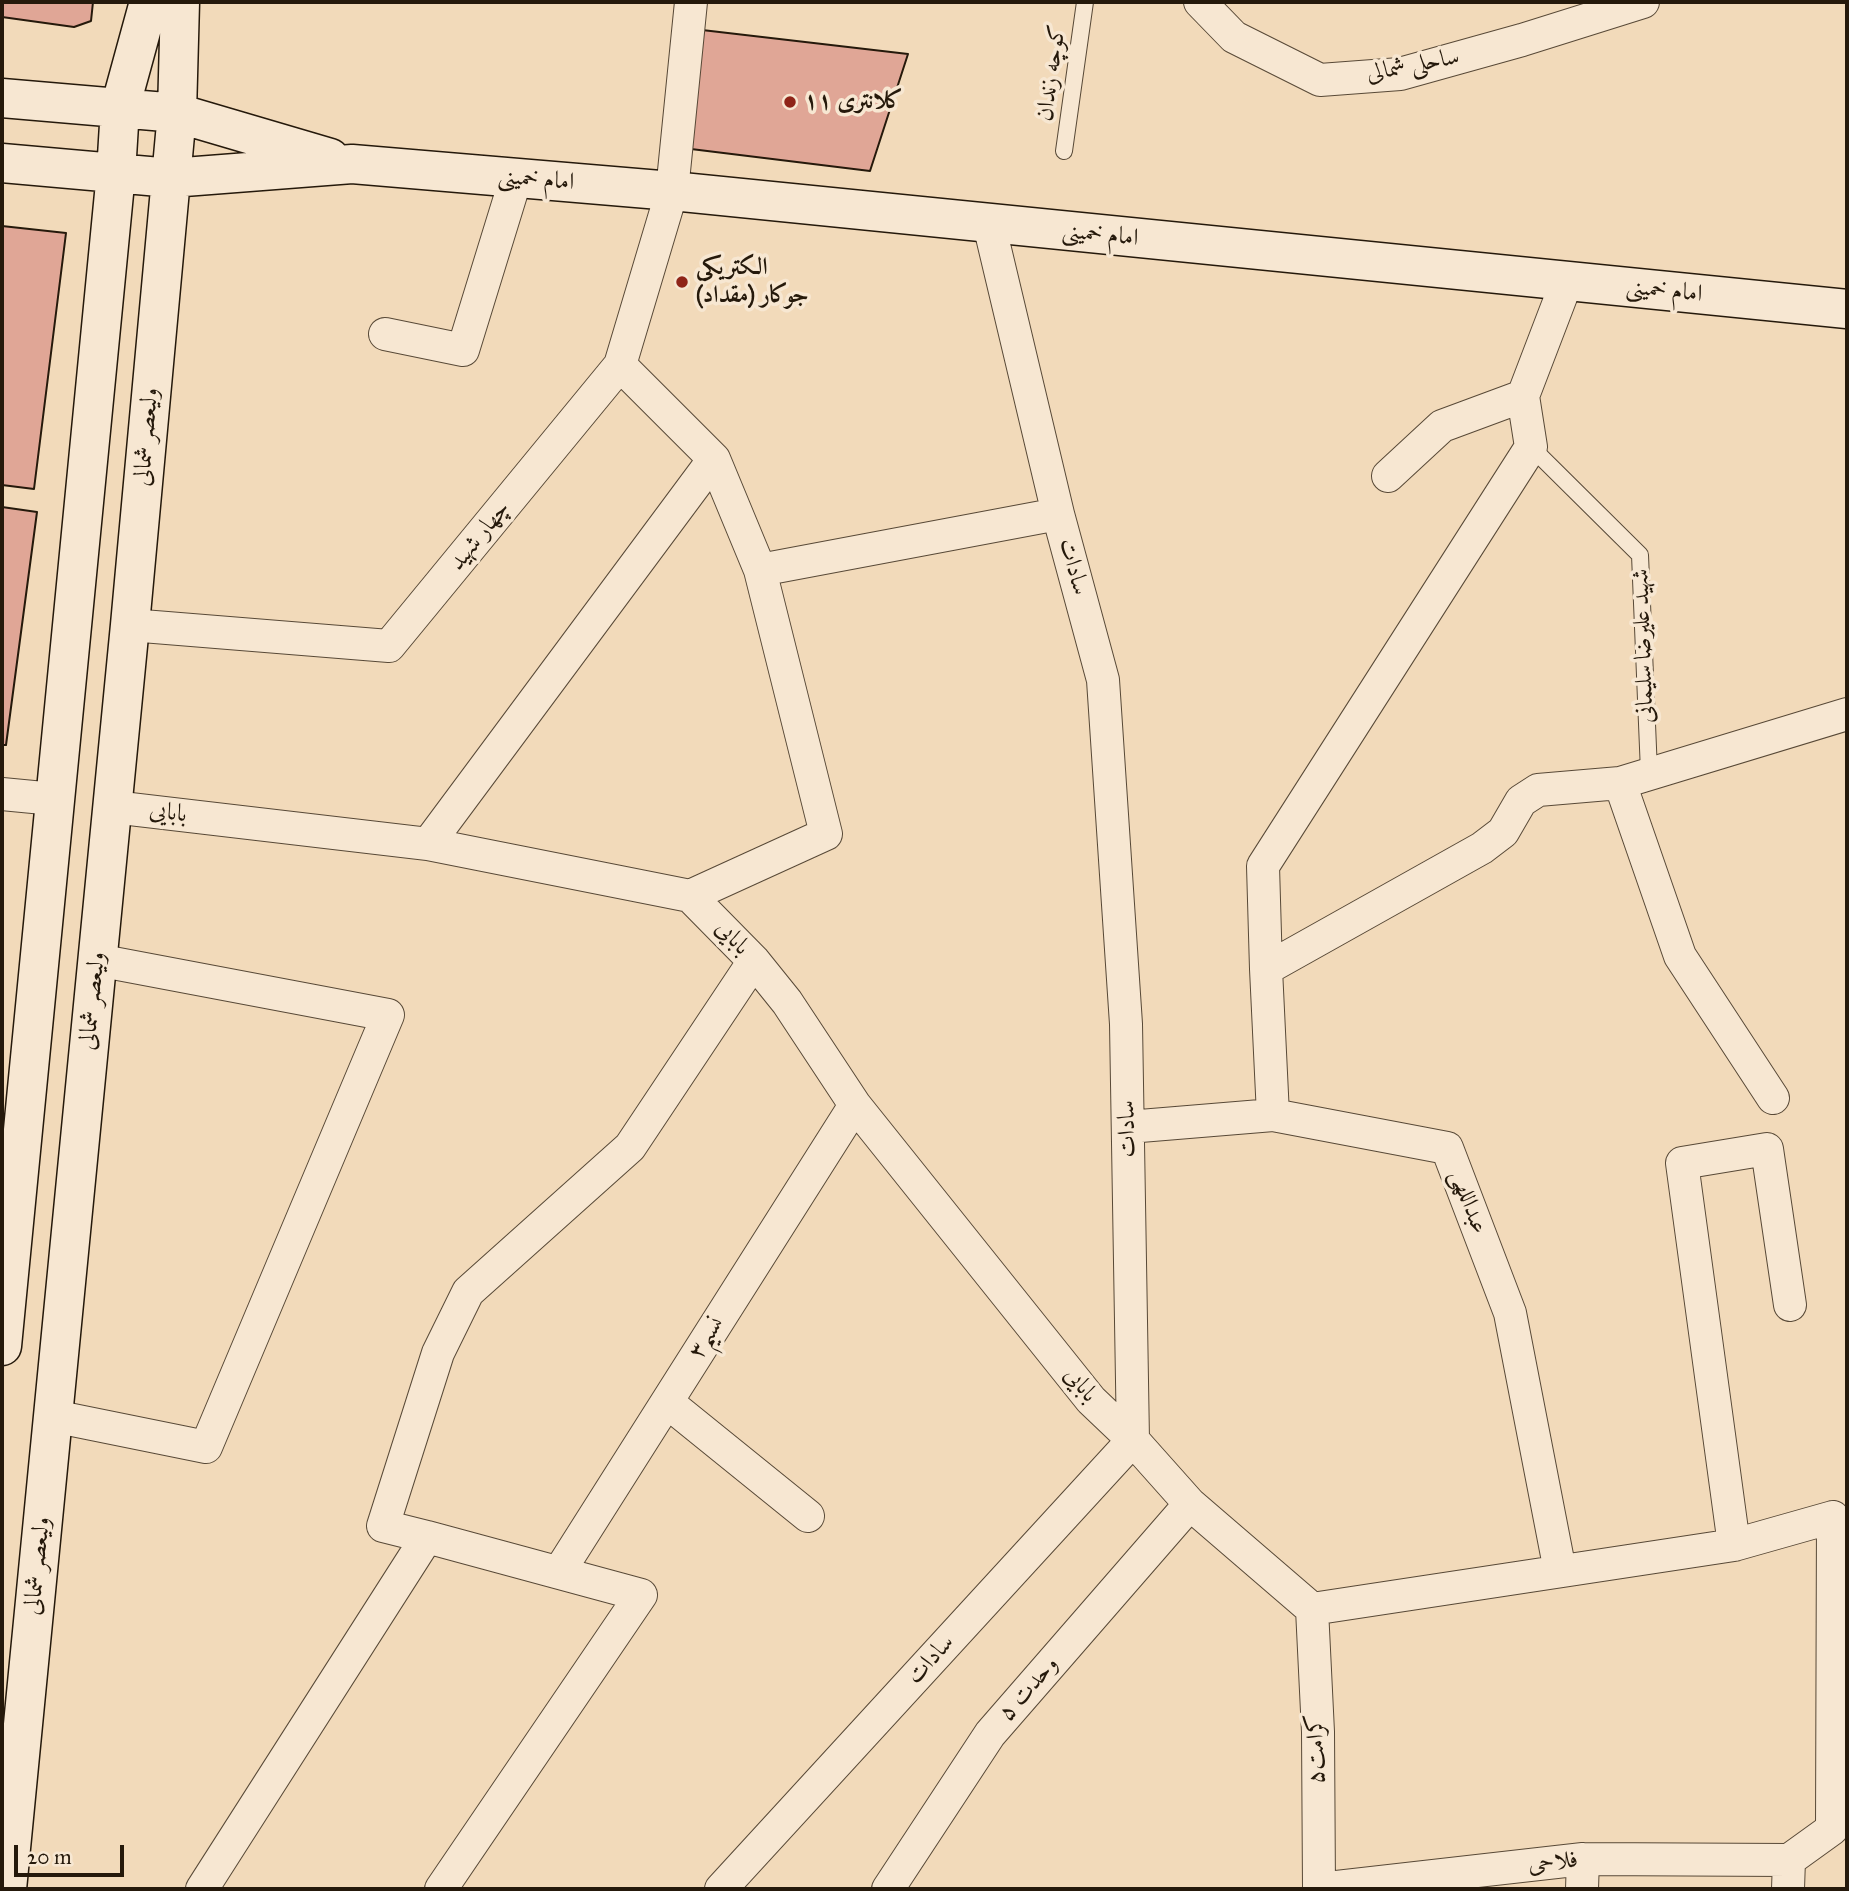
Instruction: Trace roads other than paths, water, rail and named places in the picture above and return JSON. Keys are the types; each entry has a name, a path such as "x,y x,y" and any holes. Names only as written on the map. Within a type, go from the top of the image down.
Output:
{"main road":[{"path":"2,1346 7,1244 54,799 116,173 120,108 149,2"},
{"name":"ولیعصر شمالی","path":"7,1889 113,807 177,113 180,2"},
{"name":"امام خمینی","path":"2,98 177,113 352,164"},
{"name":"امام خمینی","path":"2,163 171,178 352,164 672,191 1847,309"}],"street":[{"name":"چهار شهید","path":"130,625 389,646 620,365 672,191 691,2"},
{"name":"ساحلی شمالی","path":"1200,2 1234,37 1320,80 1400,74 1643,2"},
{"path":"385,334 463,350 516,178"},
{"name":"سادات","path":"721,1889 1133,1440 1126,1024 1103,680 1058,514 989,224"},
{"path":"1273,1115 1264,866 1531,447 1523,396 1567,281"},
{"path":"620,365 713,459 760,570 826,834 690,896"},
{"path":"1388,476 1442,426 1523,396"},
{"path":"428,844 713,459"},
{"path":"760,570 1058,514"},
{"path":"1266,970 1482,848 1503,832 1521,801 1538,790 1620,783 1649,772 1845,720"},
{"path":"1620,783 1681,956 1773,1098"},
{"path":"2,794 54,799"},
{"name":"بابایی","path":"113,807 428,844 690,896 754,961 787,1002 855,1105 1091,1400 1133,1440 1190,1504 1312,1609"},
{"path":"53,1416 206,1447 388,1015 97,960"},
{"path":"440,1889 641,1595 383,1526 438,1353 468,1292 630,1147 754,961"},
{"name":"نسیم۳","path":"559,1572 855,1105"},
{"name":"عبداللهی","path":"1128,1127 1273,1115 1447,1148 1510,1313 1560,1571"},
{"path":"1734,1545 1682,1163 1767,1149 1790,1305"},
{"path":"667,1402 808,1516"},
{"name":"وحدت ۵","path":"888,1889 990,1734 1190,1504"},
{"path":"1312,1609 1734,1545 1840,1520 1840,1831 1789,1875"},
{"path":"202,1889 427,1537"},
{"name":"کرامت۵","path":"1312,1609 1318,1732 1319,1889"},
{"name":"فلاحی","path":"1319,1889 1582,1874 1789,1875"}],"lane":[{"name":"کوچه زندان","path":"1064,151 1085,2"},
{"name":"شهید علیرضا سلیمانی","path":"1531,447 1640,555 1649,772"}],"place":[{"name":"کلانتری ۱۱","path":"790,102"},
{"name":"الکتریکی جوکار (مقداد)","path":"682,282"}]}
